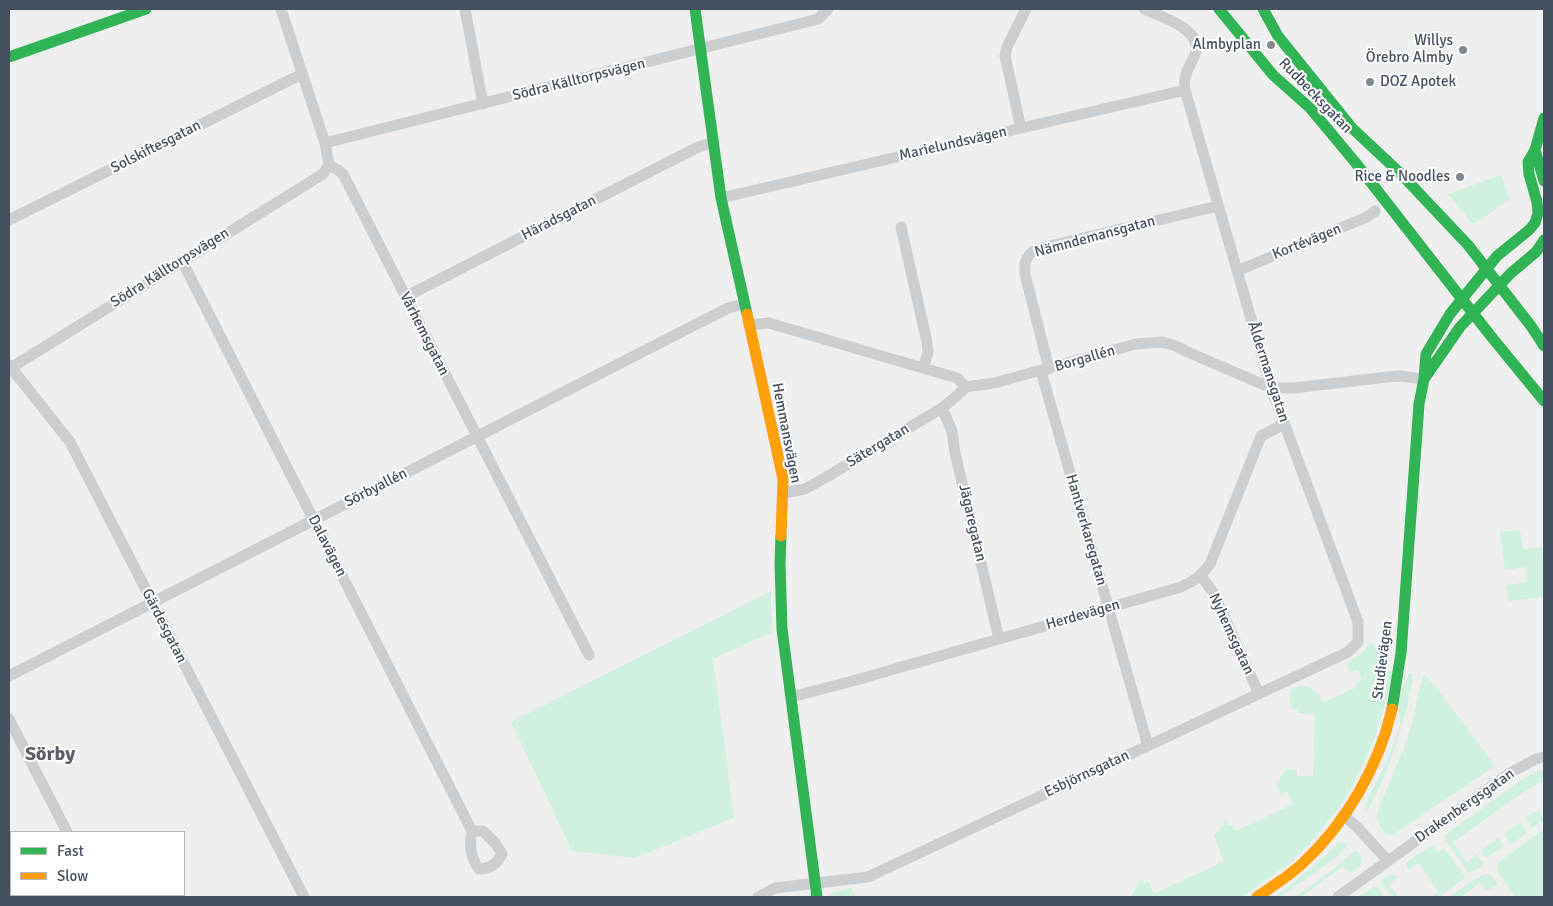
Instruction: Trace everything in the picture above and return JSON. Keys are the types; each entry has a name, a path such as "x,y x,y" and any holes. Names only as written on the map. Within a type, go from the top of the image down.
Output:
{"street":[{"path":"9,57 146,9"},
{"path":"280,9 325,143 329,165"},
{"path":"465,9 483,104"},
{"name":"Hemmansvägen","path":"695,9 721,198 783,479 780,563 782,629 817,897"},
{"name":"Södra Källtorpsvägen","path":"325,143 818,19 828,9"},
{"path":"1021,128 1005,56 1007,47 1026,9"},
{"path":"1144,9 1193,35 1197,52 1184,79 1185,90"},
{"name":"Rudbecksgatan","path":"1219,9 1273,76 1310,108 1382,195 1473,313 1544,400"},
{"name":"Rudbecksgatan","path":"1263,9 1278,36 1352,128 1455,231 1544,346"},
{"name":"Solskiftesgatan","path":"9,220 302,74"},
{"name":"Marielundsvägen","path":"721,198 1185,90"},
{"name":"Åldermansgatan","path":"1185,90 1271,388 1358,622 1358,642 1353,648"},
{"path":"1542,214 1528,174 1528,162 1535,150 1544,118"},
{"name":"Häradsgatan","path":"405,297 696,148 714,142"},
{"path":"1535,150 1544,181"},
{"name":"Södra Källtorpsvägen","path":"9,367 323,174 329,165"},
{"name":"Vårhemsgatan","path":"329,165 342,174 589,654"},
{"name":"Nämndemansgatan","path":"1045,370 1025,274 1026,258 1030,253 1218,206"},
{"name":"Kortévägen","path":"1237,271 1375,212"},
{"name":"Studievägen","path":"1257,897 1286,877 1310,856 1343,815 1368,772 1379,748 1389,721 1396,692 1401,653 1419,404 1424,380 1426,354 1450,314 1486,269 1497,256 1529,230 1542,214"},
{"path":"901,227 927,342 928,353 923,368"},
{"name":"Studievägen","path":"1424,380 1460,327 1511,273 1540,250 1544,240"},
{"name":"Dalavägen","path":"182,261 472,831"},
{"name":"Sörbyallén","path":"9,676 728,308 744,304"},
{"path":"749,326 769,323 957,378 966,387"},
{"name":"Borgallén","path":"966,387 994,383 1136,344 1162,342 1176,346 1271,388 1294,388 1387,376 1424,380"},
{"name":"Gärdesgatan","path":"9,367 70,442 304,897"},
{"name":"Hantverkaregatan","path":"1045,370 1148,746"},
{"name":"Sätergatan","path":"783,493 804,489 823,479 942,408 966,387"},
{"name":"Jägaregatan","path":"942,408 952,431 955,453 999,639"},
{"path":"1201,576 1210,564 1261,436 1284,424"},
{"name":"Herdevägen","path":"791,697 1109,608 1180,587 1201,576"},
{"name":"Nyhemsgatan","path":"1201,576 1213,592 1259,694"},
{"name":"Esbjörnsgatan","path":"758,897 775,888 868,877 1353,648"},
{"path":"9,720 66,831"},
{"name":"Drakenbergsgatan","path":"1338,897 1510,772 1544,757"},
{"path":"1343,815 1358,828 1388,861"}],"green space":[{"path":"1501,175 1510,199 1476,223 1472,223 1448,194"},
{"path":"1520,530 1523,549 1542,547 1544,597 1508,601 1506,585 1527,582 1525,567 1505,570 1500,532"},
{"path":"771,591 772,632 713,659 734,818 635,858 572,851 511,722"},
{"path":"1373,643 1380,654 1382,666 1387,670 1398,672 1389,689 1374,740 1350,791 1339,808 1308,845 1291,862 1242,897 1131,897 1141,878 1144,884 1148,881 1154,894 1224,861 1214,836 1222,827 1225,818 1229,826 1233,825 1236,831 1293,804 1287,791 1280,794 1276,784 1286,769 1297,770 1297,776 1313,776 1315,714 1298,713 1299,709 1292,709 1290,691 1300,686 1310,687 1323,702 1357,687 1356,683 1362,679 1358,670 1351,673 1346,663 1360,655"},
{"path":"1408,673 1413,675 1406,711 1396,745 1376,795 1367,812 1367,801 1379,778 1397,732 1400,721 1399,694"},
{"path":"1424,675 1438,689 1495,766 1393,835 1388,835 1382,830 1377,818 1378,810 1405,745"},
{"path":"1544,769 1544,782 1537,783 1453,842 1466,862 1477,854 1484,863 1478,869 1468,872 1445,839 1445,835 1520,781"},
{"path":"1539,809 1544,820 1532,828 1526,818"},
{"path":"1521,822 1527,833 1511,845 1504,834"},
{"path":"1544,829 1544,897 1515,897 1498,872 1497,866 1500,861"},
{"path":"1498,838 1504,846 1486,858 1481,851"},
{"path":"1347,842 1347,845 1337,857 1280,897 1274,897 1324,857 1332,848 1339,843"},
{"path":"1432,845 1437,852 1444,848 1465,876 1464,879 1438,897 1431,897 1438,892 1419,863 1408,870 1406,863"},
{"path":"1357,851 1362,857 1360,866 1350,873 1343,866 1301,897 1295,897 1335,868 1353,852"},
{"path":"1393,874 1399,877 1389,884 1398,897 1392,897 1381,883 1383,879"},
{"path":"1486,874 1491,875 1498,884 1487,892 1480,883 1461,897 1449,897 1470,882"},
{"path":"1376,885 1385,897 1358,897"},
{"path":"851,888 857,897 829,897 833,892"}],"traffic: fast":[{"path":"9,57 146,9"},
{"path":"695,9 721,198 747,314"},
{"path":"1219,9 1273,75 1310,108 1355,162 1544,401"},
{"path":"1263,9 1278,36 1352,128 1400,173 1468,245 1531,326 1544,346"},
{"path":"1392,709 1401,653 1419,404 1426,354 1450,314 1497,256 1535,223 1538,213 1537,202 1529,174 1528,162 1535,150 1544,118"},
{"path":"1535,150 1544,181"},
{"path":"1424,379 1460,327 1511,273 1536,252 1544,240"},
{"path":"781,536 782,629 817,897"}],"traffic: slow":[{"path":"747,314 783,479 781,536"},
{"path":"1257,897 1287,877 1303,863 1319,847 1347,812 1379,751 1392,709"}],"place":[{"name":"Almbyplan","path":"1271,45"},
{"name":"Willys Örebro Almby","path":"1463,50"},
{"name":"DOZ Apotek","path":"1370,82"},
{"name":"Rice & Noodles","path":"1460,177"}],"district":[{"name":"Sörby","path":"50,755"}]}
